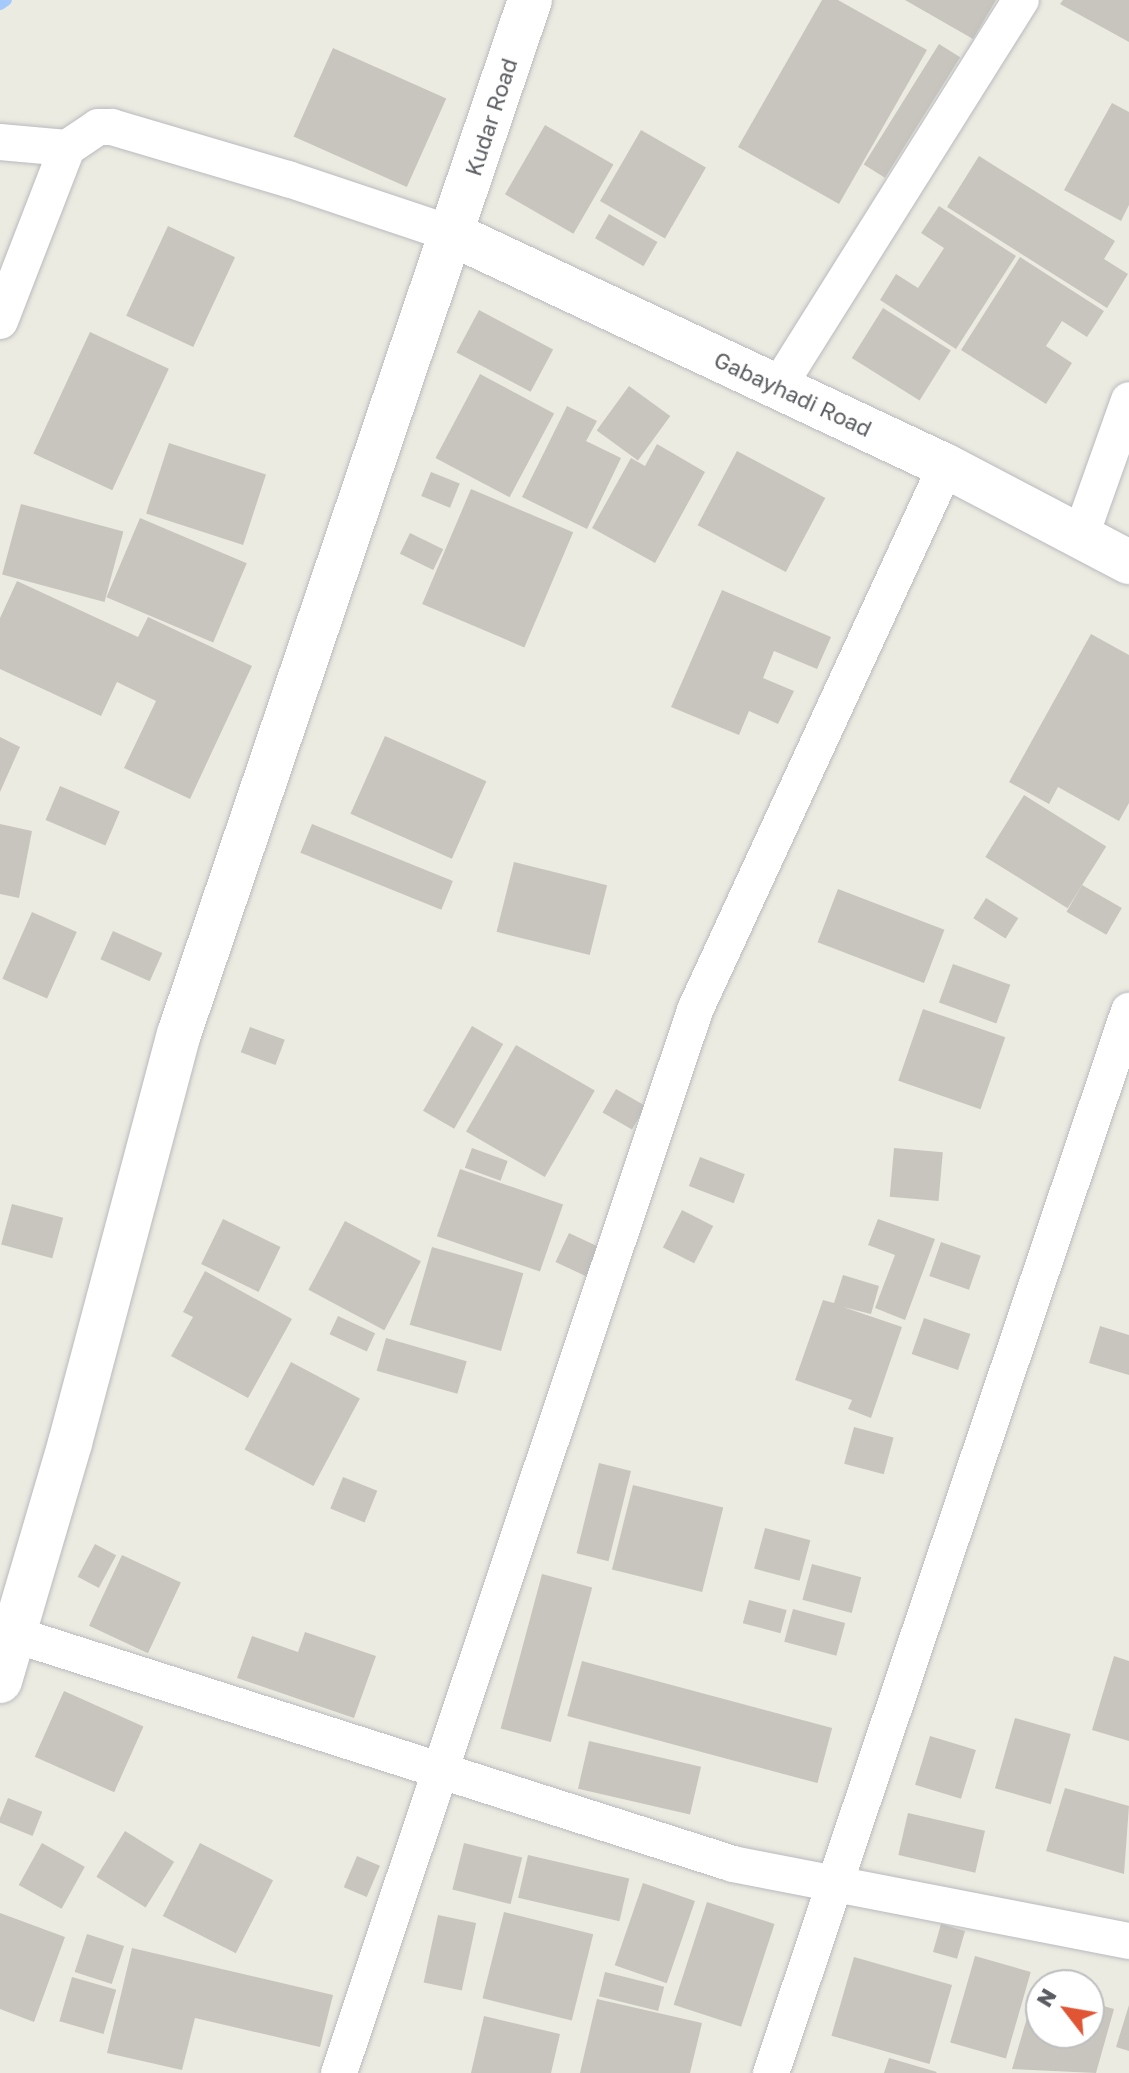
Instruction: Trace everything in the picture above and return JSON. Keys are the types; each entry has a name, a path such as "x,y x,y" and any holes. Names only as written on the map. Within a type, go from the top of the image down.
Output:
{"street":[{"name":"Kudar Road","path":"0,1681 8,1634 179,1034 530,0"},
{"path":"778,387 1021,0"},
{"path":"0,321 67,148 86,132 112,127 452,234"},
{"path":"0,142 67,148"},
{"name":"Gabayhadi Road","path":"452,234 946,466 1129,562"},
{"path":"1081,535 1129,400"},
{"path":"339,2073 695,1010 946,466"},
{"path":"771,2073 1129,1011"},
{"path":"8,1634 733,1864 1129,1941"}],"building":[{"path":"822,0 838,0 927,50 839,204 738,147"},
{"path":"905,0 996,0 973,39"},
{"path":"1063,0 1129,0 1129,42 1060,4"},
{"path":"939,44 960,57 885,178 864,164"},
{"path":"333,48 446,98 407,187 294,137"},
{"path":"1112,103 1129,112 1129,205 1121,221 1064,190"},
{"path":"545,125 613,164 573,234 505,194"},
{"path":"641,130 706,168 665,239 600,201"},
{"path":"979,156 1115,241 1104,259 1128,274 1107,308 947,207"},
{"path":"939,206 1016,256 956,349 880,300 896,274 918,288 944,248 921,233"},
{"path":"609,214 657,242 643,266 595,238"},
{"path":"168,226 235,257 193,347 126,316"},
{"path":"1020,257 1104,311 1087,337 1062,321 1046,346 1072,363 1046,404 961,350"},
{"path":"883,308 951,350 920,400 852,358"},
{"path":"479,310 553,349 531,392 456,352"},
{"path":"90,332 169,369 112,490 33,453"},
{"path":"480,374 554,413 510,497 435,458"},
{"path":"629,386 670,416 638,460 597,430"},
{"path":"567,406 597,421 586,441 621,458 587,529 522,497"},
{"path":"169,443 266,475 243,545 146,513"},
{"path":"657,444 705,472 655,563 592,528 631,458 645,466"},
{"path":"737,451 825,498 786,572 698,525"},
{"path":"431,472 460,484 450,508 421,496"},
{"path":"471,489 573,532 524,647 422,604"},
{"path":"21,504 123,531 104,602 2,575"},
{"path":"140,518 247,563 213,642 106,597"},
{"path":"410,533 443,549 433,570 400,554"},
{"path":"17,581 138,637 148,617 252,666 190,799 124,768 156,701 117,682 101,716 0,669 0,618"},
{"path":"722,590 831,637 817,669 774,651 763,678 794,691 778,724 749,711 739,735 671,707"},
{"path":"1091,634 1129,655 1129,803 1119,821 1058,787 1049,804 1009,782"},
{"path":"385,736 486,781 452,859 350,814"},
{"path":"0,737 20,747 0,792"},
{"path":"60,786 120,811 105,845 46,820"},
{"path":"1024,795 1106,846 1068,908 985,857"},
{"path":"0,824 32,831 19,898 0,894"},
{"path":"312,824 453,881 441,910 300,853"},
{"path":"514,862 607,885 590,955 497,932"},
{"path":"1082,885 1122,908 1106,935 1066,912"},
{"path":"838,889 944,930 924,983 818,942"},
{"path":"986,898 1018,918 1006,938 973,918"},
{"path":"32,912 77,932 47,999 2,979"},
{"path":"113,931 162,953 150,981 100,959"},
{"path":"953,964 1010,985 996,1023 939,1003"},
{"path":"923,1009 1005,1037 981,1109 898,1081"},
{"path":"472,1026 503,1044 454,1129 423,1111"},
{"path":"250,1027 285,1040 276,1065 241,1052"},
{"path":"516,1045 595,1090 545,1177 466,1132"},
{"path":"616,1089 645,1106 632,1129 602,1112"},
{"path":"472,1148 508,1161 501,1181 465,1168"},
{"path":"894,1148 943,1152 939,1201 890,1197"},
{"path":"700,1157 745,1174 734,1203 689,1186"},
{"path":"460,1169 563,1204 540,1272 437,1236"},
{"path":"12,1204 63,1218 52,1258 1,1245"},
{"path":"682,1210 713,1226 694,1263 663,1247"},
{"path":"223,1219 281,1247 259,1292 201,1264"},
{"path":"878,1219 935,1239 905,1320 875,1308 895,1255 868,1245"},
{"path":"345,1221 421,1261 384,1330 308,1290"},
{"path":"569,1233 607,1251 594,1280 555,1262"},
{"path":"941,1242 981,1256 969,1290 929,1276"},
{"path":"432,1247 523,1273 501,1351 410,1325"},
{"path":"205,1271 292,1319 248,1398 171,1356 193,1317 183,1312"},
{"path":"843,1275 879,1286 871,1314 843,1307 902,1327 871,1418 848,1409 852,1400 795,1380 823,1300 834,1303"},
{"path":"338,1316 375,1333 367,1351 330,1334"},
{"path":"924,1318 970,1334 958,1370 912,1354"},
{"path":"1100,1326 1129,1335 1129,1375 1089,1363"},
{"path":"386,1338 467,1361 457,1394 377,1371"},
{"path":"291,1362 360,1399 313,1486 245,1449"},
{"path":"854,1427 894,1438 884,1474 844,1464"},
{"path":"599,1463 631,1471 609,1561 577,1553"},
{"path":"343,1477 377,1491 365,1522 330,1509"},
{"path":"633,1485 723,1507 702,1592 612,1569"},
{"path":"765,1528 810,1540 800,1581 754,1569"},
{"path":"95,1544 116,1555 99,1588 78,1577"},
{"path":"122,1555 181,1582 148,1653 89,1626"},
{"path":"812,1564 861,1577 852,1613 802,1600"},
{"path":"542,1574 592,1587 551,1742 501,1729"},
{"path":"749,1600 787,1610 780,1633 743,1623"},
{"path":"793,1609 845,1623 836,1656 784,1642"},
{"path":"305,1632 376,1656 354,1718 237,1678 252,1636 298,1652"},
{"path":"1114,1656 1129,1661 1129,1741 1092,1730"},
{"path":"582,1661 832,1728 817,1783 567,1716"},
{"path":"64,1691 143,1726 114,1792 35,1757"},
{"path":"1015,1718 1071,1734 1051,1804 995,1788"},
{"path":"930,1736 976,1750 961,1799 915,1785"},
{"path":"589,1741 701,1767 690,1815 578,1789"},
{"path":"1065,1788 1129,1806 1124,1874 1046,1851"},
{"path":"8,1798 42,1812 33,1836 0,1823"},
{"path":"908,1813 985,1831 975,1873 898,1855"},
{"path":"125,1831 174,1862 146,1908 96,1877"},
{"path":"42,1843 85,1867 62,1909 19,1885"},
{"path":"200,1843 273,1880 236,1953 163,1916"},
{"path":"464,1843 522,1858 511,1904 452,1890"},
{"path":"528,1855 629,1878 619,1921 518,1898"},
{"path":"357,1856 380,1866 367,1897 344,1887"},
{"path":"643,1883 695,1901 667,1983 615,1965"},
{"path":"707,1902 775,1924 741,2027 674,2005"},
{"path":"504,1912 593,1934 572,2021 482,1998"},
{"path":"0,1913 65,1937 34,2022 0,2009"},
{"path":"438,1915 476,1923 462,1991 424,1982"},
{"path":"941,1924 965,1931 957,1959 933,1952"},
{"path":"87,1934 124,1946 112,1984 75,1972"},
{"path":"132,1948 333,1995 320,2047 195,2018 182,2070 107,2053"},
{"path":"975,1956 1025,1970 1025,1992 1006,2059 950,2043"},
{"path":"854,1957 952,1985 929,2064 831,2036"},
{"path":"605,1972 664,1987 658,2011 599,1996"},
{"path":"72,1977 116,1990 104,2034 59,2021"},
{"path":"597,1999 702,2023 690,2073 580,2073"},
{"path":"1129,2005 1129,2051 1116,2047"},
{"path":"1105,2006 1114,2009 1105,2041"},
{"path":"484,2016 560,2034 551,2073 471,2073"},
{"path":"1025,2025 1025,2049 1103,2049 1096,2073 1012,2069"},
{"path":"889,2058 937,2072 884,2073"}],"waterway":[{"path":"0,4 6,0"}]}
